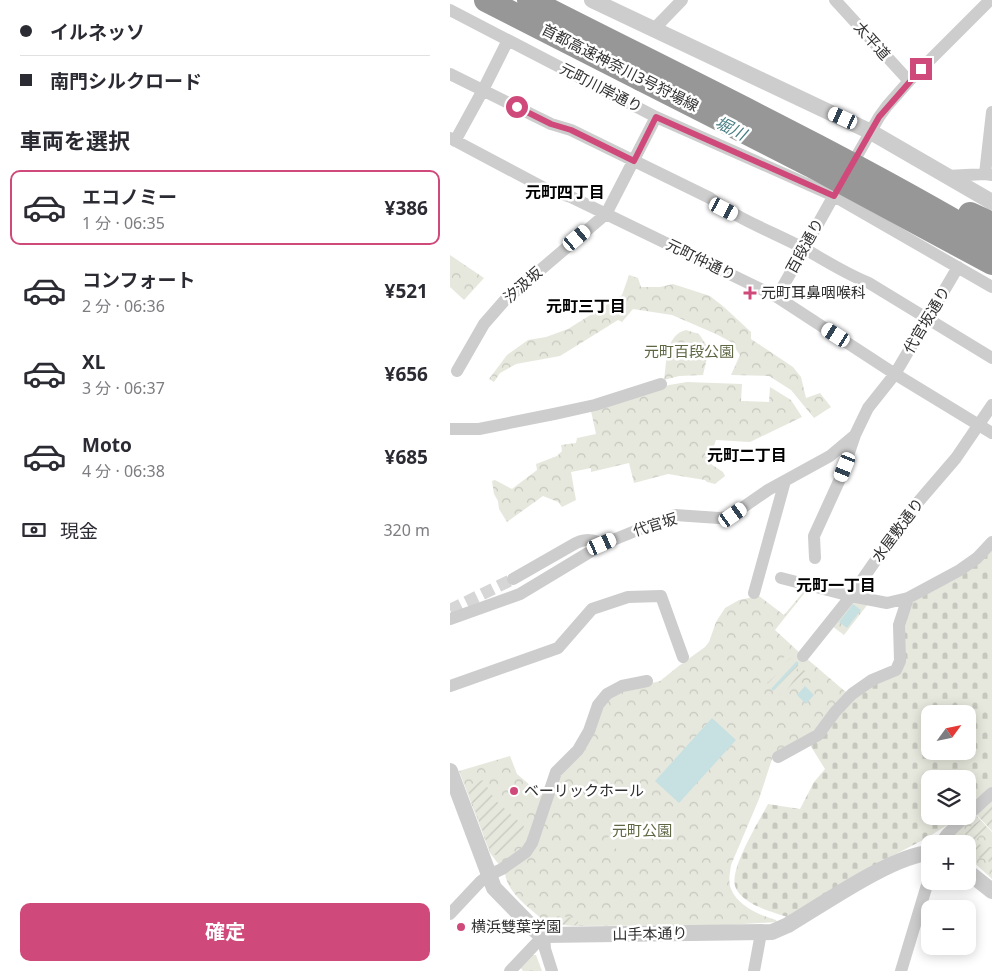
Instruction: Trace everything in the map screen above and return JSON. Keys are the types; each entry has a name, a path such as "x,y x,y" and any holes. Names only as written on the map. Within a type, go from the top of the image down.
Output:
{"highway":[{"name":"首都高速神奈川3号狩場線","path":"486,0 826,173 992,263"},
{"path":"517,0 641,79"},
{"name":"首都高速神奈川3号狩場線","path":"529,0 819,147 945,215 992,243"},
{"path":"555,0 821,138 932,191 992,226"}],"street":[{"path":"592,0 871,132 992,202"},
{"path":"654,29 682,0"},
{"name":"太平道","path":"835,0 909,81"},
{"name":"百段通り","path":"777,297 879,117 909,81 990,0"},
{"name":"元町川岸通り","path":"450,10 656,117 835,194 992,287"},
{"path":"453,140 483,90 508,40"},
{"path":"450,74 551,124 571,130 710,198 724,209 804,248 854,278 869,283 992,358"},
{"path":"947,176 988,175 992,112"},
{"path":"606,214 656,117"},
{"name":"元町仲通り","path":"453,140 548,190 571,197 777,297 895,374 992,433"},
{"name":"汐汲坂","path":"457,372 484,324 505,300 606,214"},
{"name":"代官坂通り","path":"815,558 814,536 840,479 855,435 868,408 895,374 958,267"},
{"path":"450,429 479,429 569,411 595,405 661,384"},
{"name":"水屋敷通り","path":"803,656 850,596 907,515 956,458 992,405"},
{"name":"代官坂","path":"450,619 520,594 602,544 675,515 729,517 785,481 830,456 855,435"},
{"path":"754,593 785,481"},
{"path":"513,579 576,543 585,540 595,540 602,544"},
{"path":"781,578 850,596 887,603 908,598 960,570 977,558 992,542"},
{"path":"450,686 558,648 592,609 628,597 661,596 683,657"},
{"path":"778,758 818,735 835,712 852,694 872,680 896,670 900,661 899,625 908,598"},
{"path":"450,914 480,882 526,852 532,843 556,772 578,750 589,731 598,705 607,694 622,686 647,681"},
{"path":"450,772 494,888 536,931 544,935"},
{"path":"976,807 992,792"},
{"path":"946,835 957,825"},
{"name":"山手本通り","path":"544,935 761,934 779,930 890,867 921,855"},
{"path":"976,878 992,891"},
{"path":"900,971 925,890"},
{"path":"754,971 761,934"},
{"path":"510,971 544,935"},
{"path":"544,935 544,949 552,971"}],"green space":[{"path":"450,255 484,278 464,300 450,287"},
{"path":"629,275 638,278 641,287 660,287 673,284 710,296 751,332 751,339 793,367 801,377 806,398 820,393 831,407 814,418 791,390 769,376 731,375 740,355 731,342 672,315 633,309 622,322 618,320 560,356 516,364 500,373 494,382 489,379 507,355 528,340 546,337 568,329 622,295"},
{"name":"元町百段公園","path":"686,330 699,334 709,349 703,375 679,376 664,380 668,350 671,343 674,337"},
{"path":"687,382 742,384 741,401 769,402 770,387 791,400 802,417 750,442 716,440 708,462 723,472 725,476 715,484 705,480 668,474 634,483 629,463 591,472 591,468 571,472 576,500 562,507 558,502 543,496 507,522 499,509 492,481 495,480 512,489 537,470 536,464 557,456 562,451 561,445 576,443 577,438 596,434 591,411 669,385"},
{"path":"992,549 992,787 976,802 976,770 921,770 921,825 947,825 931,835 921,835 921,841 865,870 787,917 750,902 738,892 735,886 735,878 741,857 758,821 768,804 800,809 814,782 825,769 810,745 857,696 900,672 904,624 916,599"},
{"name":"元町公園","path":"807,590 775,630 800,653 845,598 868,604 844,635 832,626 806,658 847,693 815,732 773,756 759,799 731,865 730,883 734,895 750,909 777,922 727,925 574,926 550,924 544,921 515,894 510,887 505,873 518,864 561,775 602,707 610,697 624,690 660,681 705,647 709,642 716,622 725,608 739,600 759,596 784,615"},
{"path":"787,654 791,658 764,681 763,680"},
{"path":"794,660 799,666 779,695 767,683"},
{"path":"802,668 807,673 783,699 782,697"},
{"path":"510,756 517,774 545,798 525,846 500,866 490,853 459,771"},
{"path":"483,780 495,800 524,826 522,833 497,856 491,853 466,786"},
{"path":"992,800 992,831 976,814"},
{"path":"976,815 992,832 992,879 976,864 976,835 953,835 964,825 976,825"},
{"path":"633,818 647,836 622,856 607,838"},
{"path":"980,820 990,831 983,831 977,839 976,835 965,835 969,826 971,827"},
{"path":"976,842 982,847 991,847 992,871 988,860 976,856"},
{"path":"556,916 577,918 578,923 575,925 556,924 552,920"},
{"path":"532,955 536,955 542,971 523,971 520,967"}],"water":[{"path":"853,604 861,610 847,628 839,622"},
{"path":"805,686 814,695 806,704 797,695"},
{"path":"712,718 736,740 679,803 655,781"}],"waterway":[{"path":"773,689 797,663"}],"tunnel":[{"path":"450,610 513,579"}],"place":[{"name":"元町耳鼻咽喉科","path":"750,293"},
{"name":"ベーリックホール","path":"514,791"},
{"name":"横浜雙葉学園","path":"461,927"}],"district":[{"name":"元町四丁目","path":"565,192"},
{"name":"元町三丁目","path":"586,306"},
{"name":"元町二丁目","path":"747,455"},
{"name":"元町一丁目","path":"836,585"}],"route":[{"path":"517,107 551,124 571,130 634,161 656,117 834,196 879,117 921,69"}],"water label":[{"name":"堀川","path":"731,128"}]}
